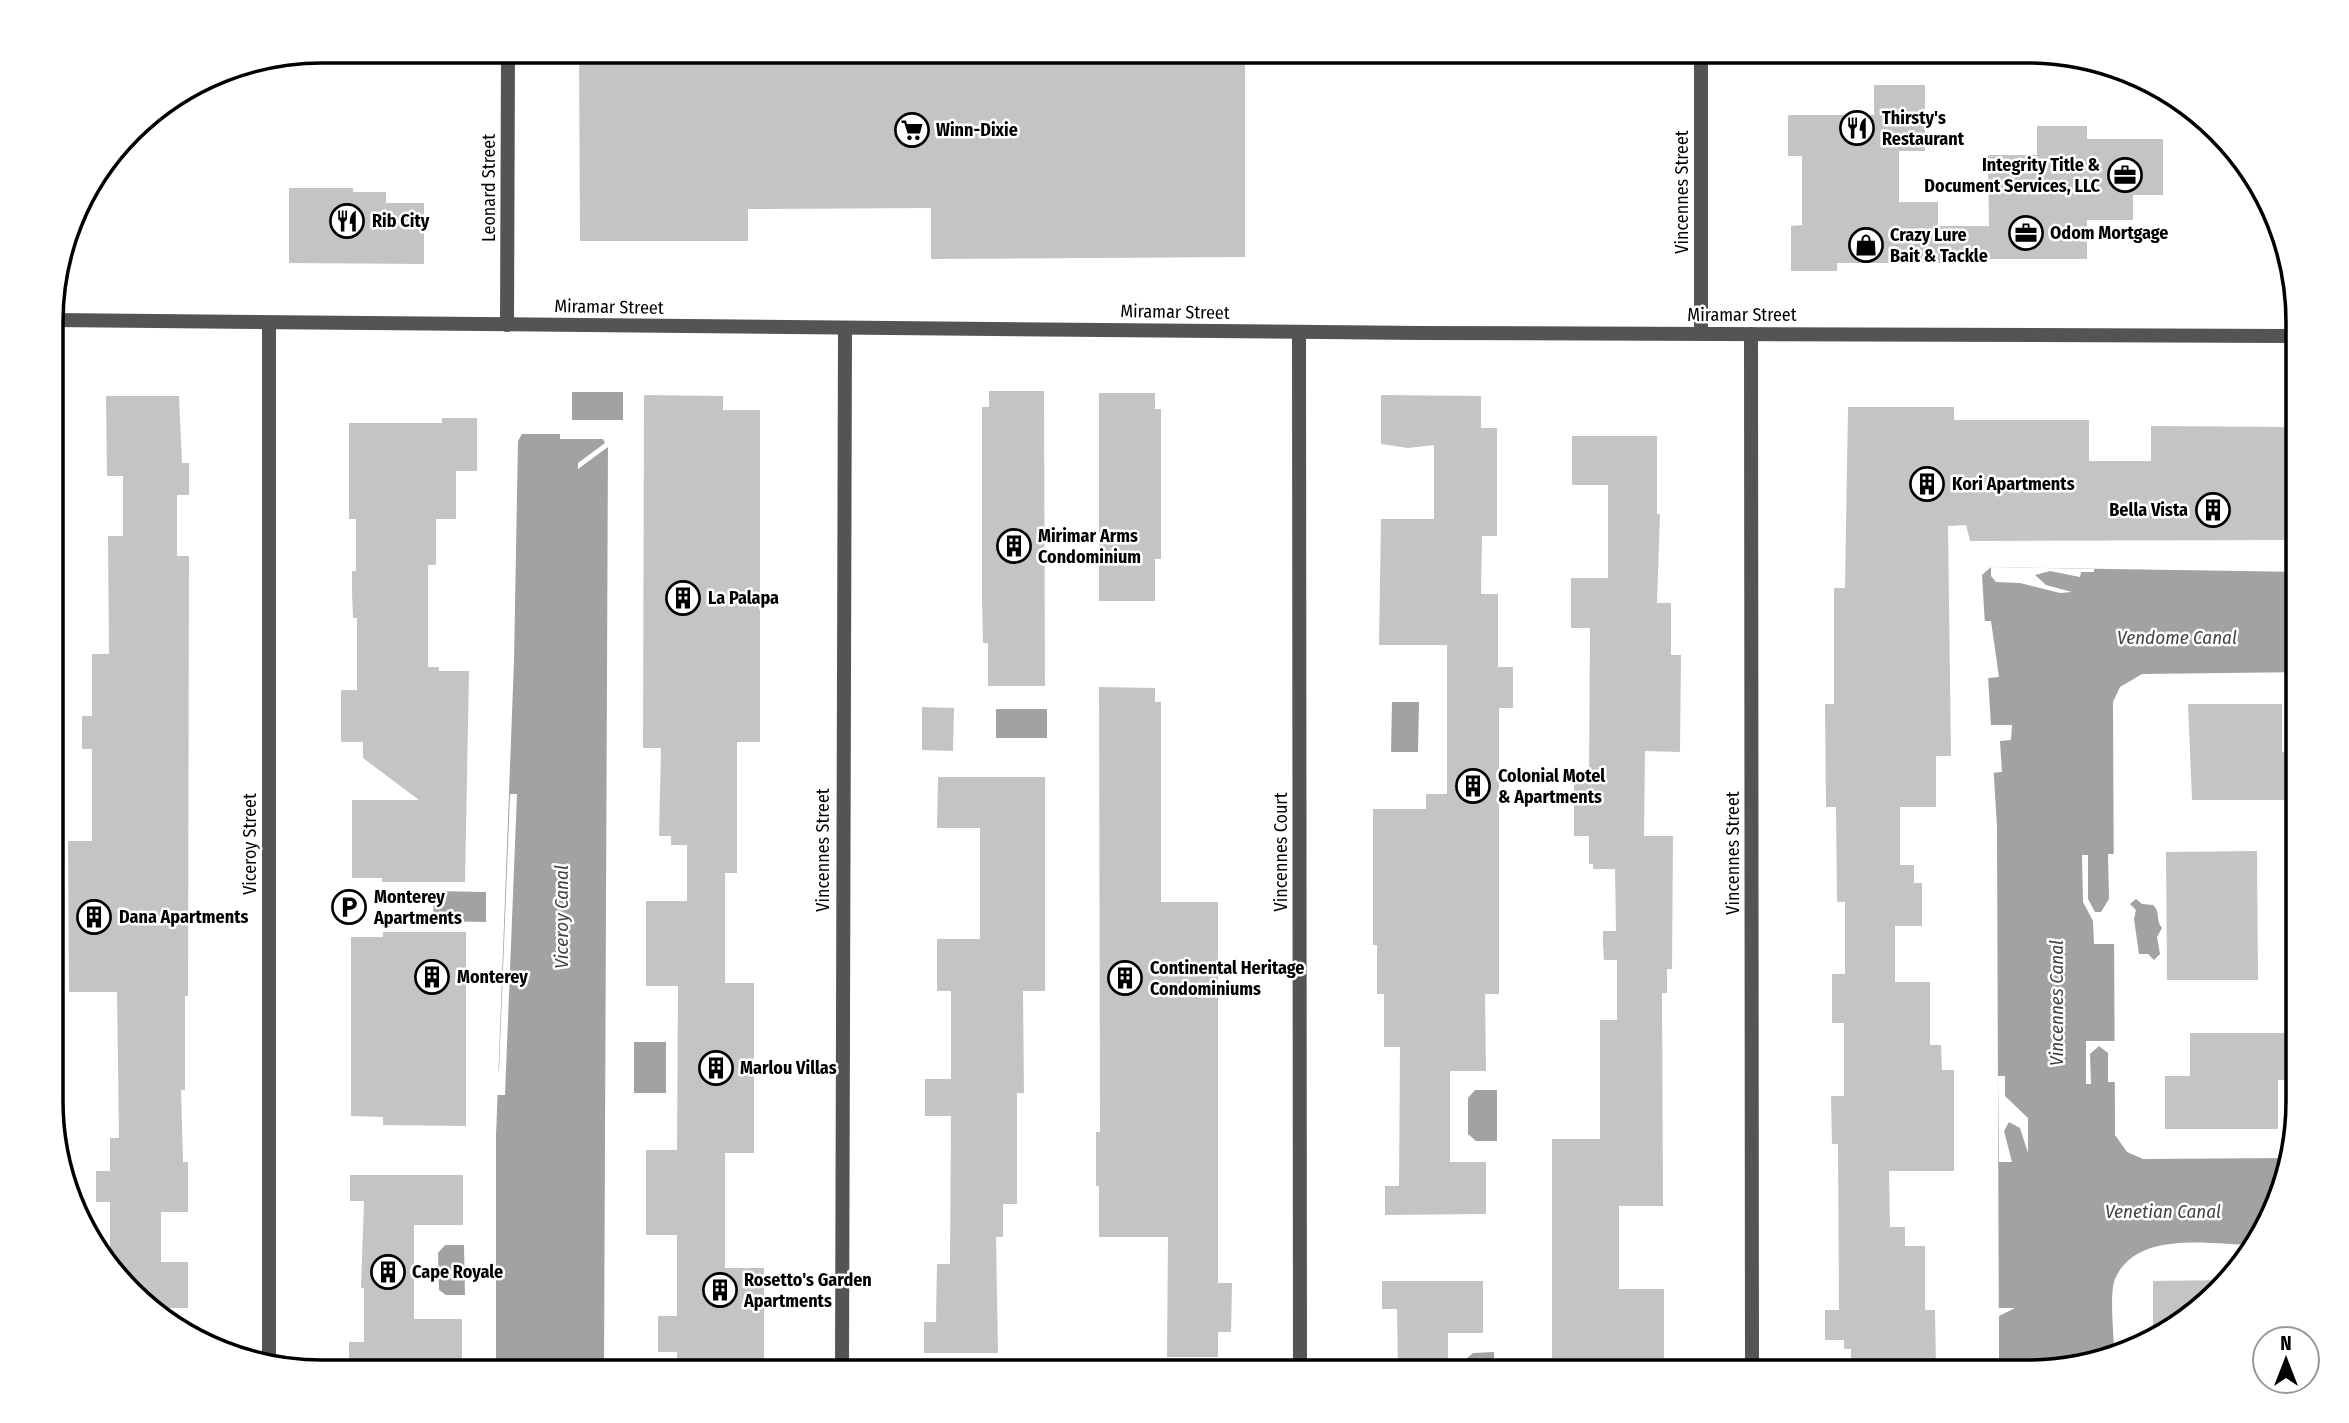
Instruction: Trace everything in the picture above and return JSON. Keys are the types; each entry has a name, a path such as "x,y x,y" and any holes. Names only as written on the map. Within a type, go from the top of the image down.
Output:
{"street":[{"name":"Leonard Street","path":"507,325 508,63"},
{"name":"Vincennes Street","path":"1701,63 1701,333"},
{"name":"Miramar Street","path":"63,320 845,329 2286,336"},
{"name":"Viceroy Street","path":"269,323 269,1354"},
{"name":"Vincennes Street","path":"842,1360 845,329"},
{"name":"Vincennes Court","path":"1299,332 1300,1360"},
{"name":"Vincennes Street","path":"1751,334 1752,1360"}],"water":[{"path":"572,392 623,392 623,420 572,420"},
{"name":"Viceroy Canal","path":"522,434 605,434 608,441 604,1360 496,1360 496,1136 514,661 518,441"},
{"path":"1991,567 2286,572 2286,672 2142,674 2120,687 2113,702 2115,1135 2127,1152 2143,1159 2279,1158 2277,1168 2266,1200 2242,1245 2177,1243 2140,1253 2126,1263 2115,1279 2112,1304 2114,1345 2060,1358 1999,1360 1997,827 1982,575"},
{"path":"1392,702 1419,702 1418,752 1391,752"},
{"path":"996,709 1047,709 1047,738 996,738"},
{"path":"434,891 486,892 486,922 433,921"},
{"path":"2136,899 2142,904 2153,905 2158,913 2162,928 2157,937 2160,954 2154,960 2148,954 2139,954 2134,919 2136,910 2130,904"},
{"path":"634,1042 666,1042 666,1093 634,1093"},
{"path":"1475,1090 1497,1090 1497,1141 1476,1141 1468,1134 1468,1098"},
{"path":"445,1245 464,1245 465,1295 446,1295 439,1290 438,1253"},
{"path":"1494,1352 1494,1360 1465,1360 1473,1353"}],"pier":[{"path":"570,430 607,431 612,441 608,441 608,447 578,469 578,463 605,443 603,439 560,439 560,434 569,433"},
{"path":"1991,567 2094,569 2094,572 2081,572 2080,577 2050,571 2035,575 2046,585 2072,592 2060,593 2020,583 1996,582 1991,576"},
{"path":"1981,621 1991,621 1999,677 1988,678"},
{"path":"1991,725 2012,725 2011,740 2000,741 2002,772 1991,773"},
{"path":"510,794 517,794 505,1095 494,1095 495,1071 499,1071"},
{"path":"2108,854 2117,854 2117,944 2094,944 2093,921 2083,902 2082,855 2088,855 2088,899 2095,912 2101,912 2109,899"},
{"path":"2086,1041 2116,1041 2117,1082 2108,1082 2108,1053 2099,1046 2090,1054 2091,1084 2086,1084"},
{"path":"1998,1076 2005,1076 2005,1096 2028,1118 2028,1153 2020,1128 2009,1122 2004,1131 2012,1162 1999,1162"},
{"path":"1997,1308 2015,1308 1999,1316 1999,1360 1996,1360"}],"building":[{"name":"Winn-Dixie","path":"579,63 1245,63 1245,257 931,259 931,208 748,209 748,241 580,241"},
{"path":"1874,85 1925,85 1925,151 1899,151 1899,202 1938,202 1938,226 1989,226 1988,155 2037,155 2037,126 2087,126 2087,139 2163,139 2163,195 2133,195 2133,220 2087,220 2087,259 1941,259 1941,263 1837,263 1837,271 1791,271 1791,226 1802,225 1802,156 1788,156 1788,115 1874,115"},
{"path":"289,188 353,188 353,192 386,192 386,203 424,203 424,264 289,263"},
{"name":"Mirimar Arms Condominium","path":"989,391 1044,391 1045,686 988,686 988,643 983,643 982,601 982,407 989,407"},
{"name":"Mirimar Arms Condominium","path":"1099,393 1155,393 1155,409 1161,409 1161,559 1155,559 1155,601 1099,601"},
{"path":"644,395 723,396 723,410 760,410 760,742 737,742 737,873 725,873 725,983 754,983 754,1153 725,1153 725,1268 764,1268 764,1360 677,1360 677,1352 658,1352 658,1316 677,1316 677,1235 646,1235 646,1150 677,1150 678,986 646,986 646,901 687,901 687,845 671,845 671,836 659,836 661,748 643,748"},
{"path":"1381,395 1481,396 1481,428 1497,428 1497,536 1482,536 1481,594 1498,594 1498,667 1513,667 1513,708 1499,708 1499,994 1485,994 1486,1071 1450,1071 1450,1162 1486,1162 1486,1214 1385,1215 1385,1186 1399,1186 1400,1047 1384,1047 1384,994 1377,994 1377,945 1373,945 1373,809 1426,809 1426,794 1447,794 1447,645 1379,645 1381,519 1434,519 1434,445 1408,448 1381,444"},
{"path":"106,396 179,396 182,463 189,463 189,495 177,495 177,556 189,556 188,996 185,996 185,1090 181,1090 183,1162 188,1162 188,1212 161,1212 161,1262 188,1262 188,1308 164,1306 127,1272 110,1249 110,1202 96,1202 96,1171 110,1171 110,1138 119,1138 117,992 69,992 68,841 92,841 92,749 82,749 82,716 92,716 92,654 109,654 108,536 123,536 123,476 107,476"},
{"path":"1848,407 1954,407 1954,420 2089,420 2089,461 2151,461 2151,426 2286,427 2286,540 1970,541 1966,525 1948,526 1951,756 1936,756 1936,807 1900,807 1900,865 1914,865 1914,883 1922,883 1922,926 1895,926 1895,982 1930,982 1930,1045 1941,1045 1942,1070 1954,1070 1954,1171 1889,1171 1890,1227 1905,1227 1905,1246 1925,1246 1925,1310 1935,1310 1936,1360 1851,1360 1851,1349 1844,1349 1844,1340 1825,1340 1825,1310 1839,1310 1838,1144 1832,1144 1831,1096 1844,1096 1844,1023 1832,1023 1832,974 1845,974 1845,902 1837,902 1836,807 1826,807 1825,704 1834,704 1834,588 1845,588"},
{"path":"442,418 477,418 477,471 456,471 456,519 436,519 436,565 428,565 428,667 439,667 439,671 469,671 465,882 382,882 382,878 352,878 352,800 419,800 363,758 363,742 341,742 341,690 357,690 357,618 353,618 352,594 352,571 356,571 356,519 349,519 349,423 442,423"},
{"path":"1572,436 1657,436 1657,514 1660,514 1657,603 1671,603 1671,655 1681,655 1680,752 1645,751 1644,836 1673,836 1672,969 1667,969 1667,993 1662,993 1663,1206 1619,1206 1619,1289 1664,1289 1664,1358 1552,1358 1552,1139 1600,1139 1600,1020 1617,1020 1617,960 1604,960 1603,945 1603,931 1616,931 1615,869 1593,869 1593,864 1589,864 1589,836 1574,836 1574,779 1589,779 1590,628 1571,628 1571,578 1608,578 1608,485 1572,485"},
{"path":"1099,687 1155,688 1155,702 1161,702 1161,902 1218,902 1218,1283 1232,1283 1231,1332 1218,1332 1218,1357 1167,1357 1168,1237 1099,1237 1096,1132 1100,1132"},
{"path":"2188,704 2282,704 2286,800 2192,800"},
{"path":"922,707 954,708 953,751 922,750"},
{"path":"938,777 1045,777 1045,991 1023,991 1024,1093 1017,1093 1017,1204 1003,1204 1003,1237 996,1237 998,1353 924,1353 924,1322 936,1322 937,1264 950,1264 951,1116 925,1116 925,1079 951,1079 951,991 937,991 937,939 980,939 980,828 937,828"},
{"path":"2257,851 2258,980 2167,980 2166,852"},
{"path":"383,932 466,932 466,1126 383,1125 383,1117 351,1116 351,937 383,937"},
{"path":"2190,1033 2286,1033 2286,1080 2278,1080 2278,1129 2165,1129 2165,1076 2190,1076"},
{"name":"Cape Royale","path":"350,1175 463,1175 463,1225 414,1225 414,1319 462,1319 462,1360 349,1360 349,1342 364,1342 364,1288 361,1288 364,1201 350,1201"},
{"path":"2214,1280 2185,1306 2153,1327 2153,1281"},
{"path":"1382,1281 1483,1281 1483,1333 1448,1333 1448,1360 1398,1360 1397,1309 1382,1309"}],"place":[{"name":"Thirsty's Restaurant","path":"1857,128"},
{"name":"Winn-Dixie","path":"912,130"},
{"name":"Integrity Title & Document Services, LLC","path":"2125,175"},
{"name":"Rib City","path":"347,221"},
{"name":"Odom Mortgage","path":"2026,233"},
{"name":"Crazy Lure Bait & Tackle","path":"1866,245"},
{"name":"Kori Apartments","path":"1927,484"},
{"name":"Bella Vista","path":"2213,510"},
{"name":"Mirimar Arms Condominium","path":"1014,546"},
{"name":"La Palapa","path":"683,598"},
{"name":"Colonial Motel & Apartments","path":"1473,786"},
{"name":"Monterey Apartments","path":"349,907"},
{"name":"Dana Apartments","path":"94,917"},
{"name":"Monterey","path":"432,977"},
{"name":"Continental Heritage Condominiums","path":"1125,978"},
{"name":"Marlou Villas","path":"716,1068"},
{"name":"Cape Royale","path":"388,1272"},
{"name":"Rosetto's Garden Apartments","path":"720,1290"}],"water label":[{"name":"Vendome Canal","path":"2177,637"},
{"name":"Vincennes Canal","path":"2056,1003"},
{"name":"Venetian Canal","path":"2163,1211"}]}
